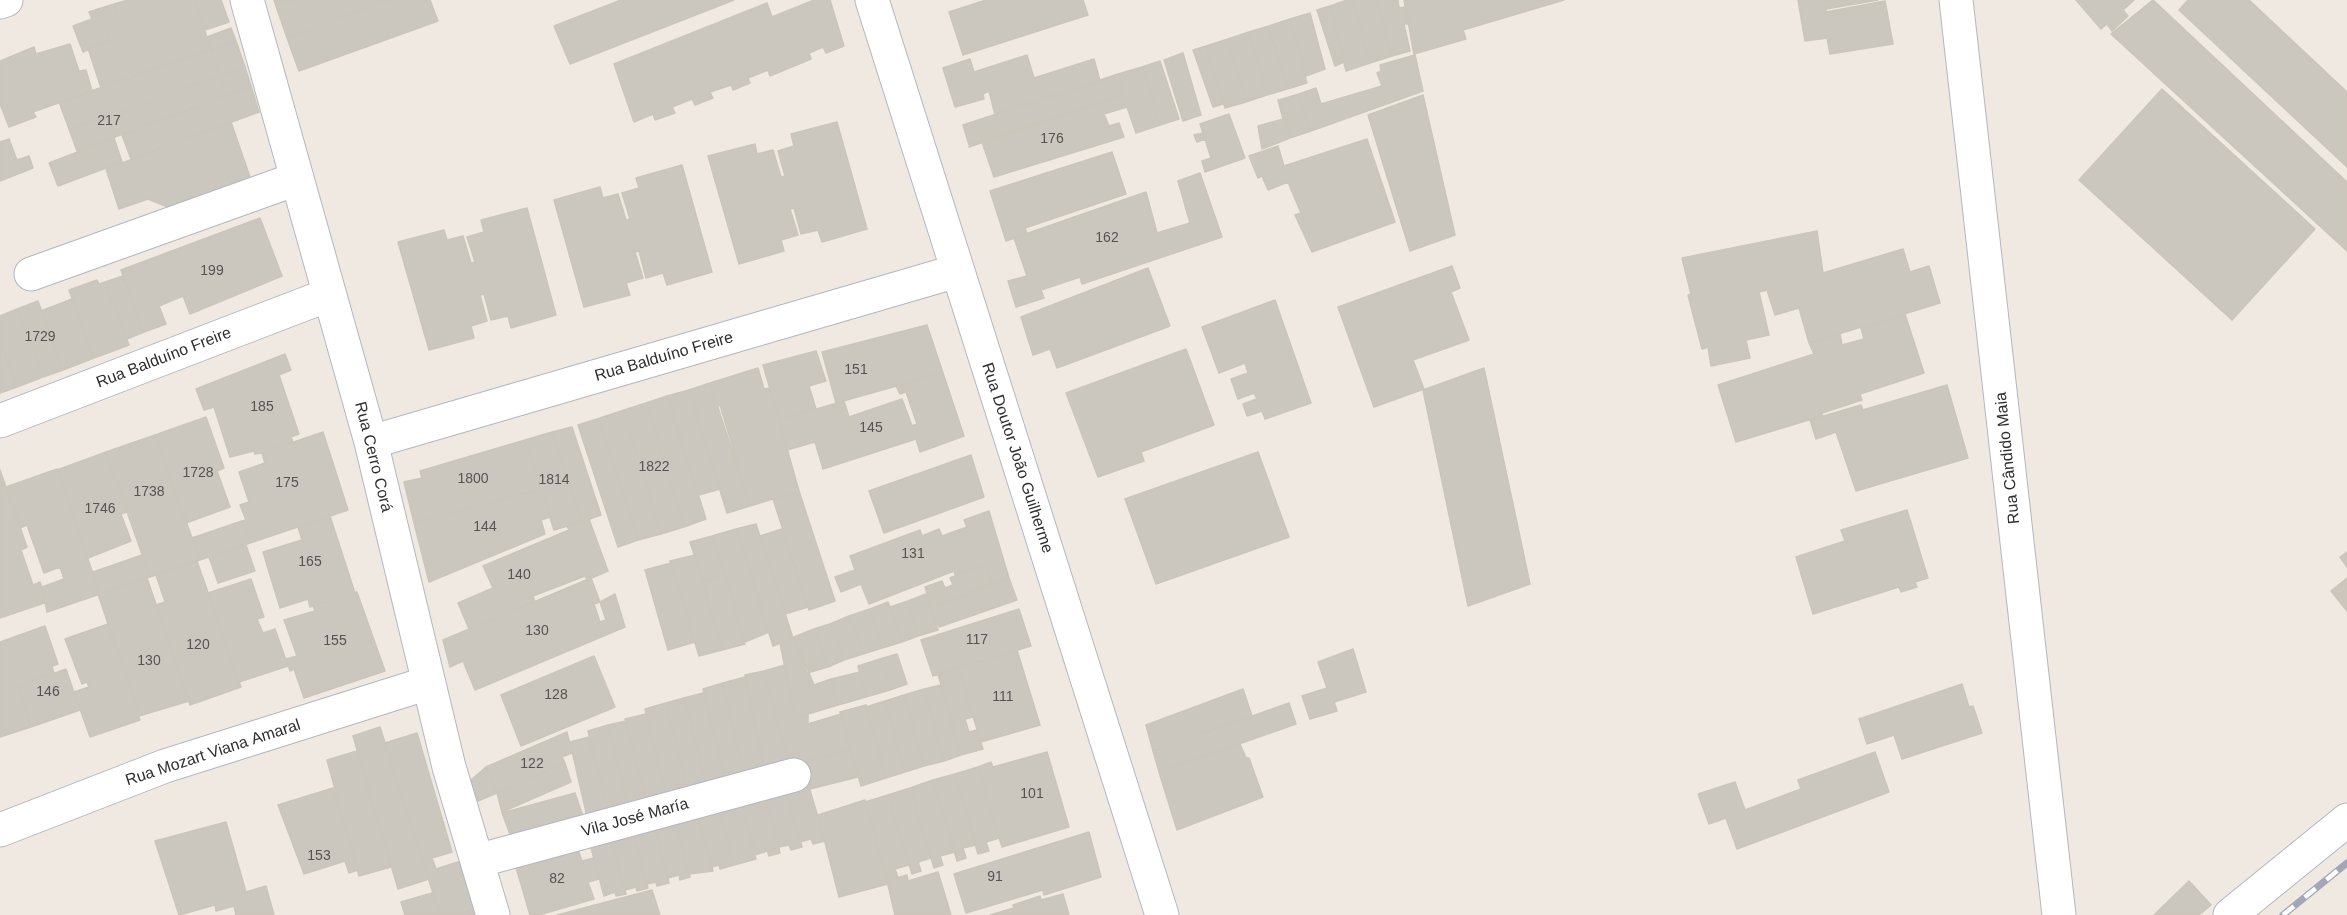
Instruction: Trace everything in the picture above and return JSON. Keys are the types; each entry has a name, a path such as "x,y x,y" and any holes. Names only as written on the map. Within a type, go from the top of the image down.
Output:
{"street":[{"path":"0,2 6,0"},
{"name":"Rua Cerro Corá","path":"247,0 371,442 449,767 492,915"},
{"name":"Rua Doutor João Guilherme","path":"872,0 1162,915"},
{"name":"Rua Cândido Maia","path":"1956,0 2059,915"},
{"path":"31,274 296,179"},
{"name":"Rua Balduíno Freire","path":"371,442 957,271"},
{"name":"Rua Balduíno Freire","path":"0,421 328,295"},
{"name":"Rua Mozart Viana Amaral","path":"0,830 165,766 428,683"},
{"name":"Vila José María","path":"477,861 794,775"},
{"path":"2230,915 2347,820"}],"building":[{"path":"128,0 195,0 211,50 101,88 88,48 110,40 105,22 119,18 114,4"},
{"path":"195,0 221,0 229,22 205,30"},
{"path":"274,0 292,0 276,6"},
{"path":"292,0 389,0 287,38 276,6"},
{"path":"389,0 430,0 438,21 299,71 287,38"},
{"path":"621,0 734,0 570,64 554,26"},
{"path":"814,0 830,0 844,46 826,53 823,47 809,53 811,59 770,76 768,70 748,78 750,83 733,90 731,85 710,92 713,98 695,105 692,99 672,107 675,113 655,120 653,114 634,122 614,64 767,3 772,17"},
{"path":"986,0 1083,0 1088,15 963,55 949,12"},
{"path":"1353,0 1370,63 1346,71 1330,6"},
{"path":"1353,0 1377,0 1392,56 1370,63"},
{"path":"1377,0 1398,0 1399,8 1406,7 1409,24 1404,24 1410,51 1392,56"},
{"path":"1404,0 1564,0 1463,30 1466,39 1414,54"},
{"path":"1798,0 1878,0 1826,9 1826,12 1885,1 1893,44 1830,54 1827,38 1805,41"},
{"path":"2076,0 2134,0 2123,10 2128,16 2112,31 2107,24 2101,29"},
{"path":"2153,0 2347,182 2347,251 2111,34"},
{"path":"2188,0 2249,0 2347,92 2347,167 2179,10"},
{"path":"114,4 119,18 105,22 110,40 83,52 73,26 92,19 89,12"},
{"path":"1330,6 1344,62 1335,66 1317,10"},
{"path":"1310,13 1325,69 1306,76 1290,19"},
{"path":"1290,19 1307,83 1287,89 1269,26"},
{"path":"1269,26 1287,89 1267,95 1249,32"},
{"path":"231,28 236,41 211,50 207,37"},
{"path":"1249,32 1267,95 1246,102 1228,39"},
{"path":"1228,39 1246,102 1225,108 1206,46"},
{"path":"236,41 245,67 219,77 210,50"},
{"path":"70,44 79,71 86,70 92,91 33,112 36,117 9,127 0,104 0,61 34,47 36,54"},
{"path":"1206,46 1223,104 1213,107 1193,50"},
{"path":"210,50 219,77 69,129 59,102"},
{"path":"1183,53 1201,115 1183,121 1164,60"},
{"path":"1027,55 1034,78 1094,59 1100,81 995,115 989,91 983,94 984,99 955,107 943,68 970,59 974,72"},
{"path":"1415,55 1423,91 1311,131 1299,94 1316,88 1321,104 1382,86 1377,73 1381,71 1380,65"},
{"path":"1160,61 1179,119 1160,125 1142,67"},
{"path":"245,67 251,86 226,96 219,77"},
{"path":"1142,67 1160,125 1136,133 1127,107 1104,114 1109,126 1119,123 1124,137 994,177 982,142 1124,94 1118,74"},
{"path":"1118,74 1124,94 969,145 963,125"},
{"path":"219,77 226,96 77,151 69,129"},
{"path":"251,86 259,112 131,159 122,135"},
{"path":"2162,89 2315,229 2232,320 2079,180"},
{"path":"1299,94 1311,131 1290,138 1279,100"},
{"path":"1423,95 1455,235 1410,251 1368,115"},
{"path":"1278,100 1290,138 1262,149 1258,126 1283,119"},
{"path":"1229,114 1245,158 1205,172 1202,161 1211,158 1205,139 1197,142 1194,135 1203,133 1200,124"},
{"path":"231,122 251,180 170,208 148,199 119,209 106,169"},
{"path":"837,122 867,229 822,242 818,230 801,234 794,208 790,209 798,235 781,240 784,251 739,264 708,156 755,144 757,154 773,150 781,177 785,176 778,151 794,146 791,134"},
{"path":"114,138 122,162 58,186 49,163"},
{"path":"9,139 17,160 29,156 33,168 0,181 0,142"},
{"path":"1367,139 1395,222 1312,252 1295,215 1301,213 1288,182 1268,190 1262,176 1258,178 1249,156 1278,146 1284,166"},
{"path":"1112,152 1126,194 1025,228 1027,234 1006,241 990,191"},
{"path":"682,165 712,272 667,285 663,273 646,278 639,251 635,252 643,278 626,283 630,295 584,307 554,200 600,187 603,198 618,194 626,220 630,219 622,193 639,188 636,178"},
{"path":"1200,173 1222,237 1082,284 1080,277 1041,290 1044,298 1016,307 1008,281 1027,276 1014,238 1146,192 1157,233 1190,223 1178,181"},
{"path":"527,208 556,315 511,328 508,316 491,320 484,294 480,295 487,321 471,326 474,338 429,350 398,242 444,230 447,240 463,236 471,263 475,262 467,237 484,232 481,220"},
{"path":"260,218 282,276 190,314 183,296 159,306 166,324 144,332 121,270"},
{"path":"1817,231 1823,273 1903,249 1910,272 1929,266 1940,303 1809,343 1799,308 1775,315 1767,290 1759,292 1769,335 1746,340 1750,358 1711,366 1708,347 1702,349 1688,295 1691,294 1682,258"},
{"path":"1452,266 1460,288 1451,292 1469,340 1413,360 1424,389 1374,407 1338,307"},
{"path":"1148,268 1170,326 1057,368 1050,349 1033,355 1021,317"},
{"path":"123,276 144,332 127,339 105,282"},
{"path":"97,280 99,284 105,282 129,345 94,358 69,290"},
{"path":"72,299 94,358 63,370 41,311"},
{"path":"1275,300 1311,403 1265,419 1262,411 1247,416 1243,404 1257,399 1254,393 1238,399 1231,379 1248,373 1245,363 1219,373 1202,327"},
{"path":"38,301 63,370 43,377 17,309"},
{"path":"17,309 43,377 17,387 0,341 0,316"},
{"path":"1905,314 1924,373 1860,394 1862,400 1822,413 1822,416 1736,442 1718,385 1814,354 1809,343 1840,334 1842,345 1864,339 1861,328"},
{"path":"927,325 943,373 836,403 822,352"},
{"path":"0,341 17,387 0,393"},
{"path":"1186,349 1214,425 1141,452 1144,461 1098,477 1066,393"},
{"path":"816,351 826,381 809,386 816,409 779,420 763,365"},
{"path":"285,354 291,370 279,375 299,434 291,437 293,442 262,453 255,454 254,451 230,457 214,407 204,410 196,389"},
{"path":"758,368 764,389 770,388 799,491 750,506 720,405 718,406 710,383"},
{"path":"1484,368 1530,584 1468,606 1423,390"},
{"path":"943,373 964,436 920,452 916,439 823,469 815,442 787,450 779,420 844,401 849,417 902,399 912,426 917,424 906,392 900,394 896,386"},
{"path":"710,383 750,506 727,513 689,390"},
{"path":"1947,385 1968,458 1856,491 1836,432 1816,439 1810,420 1861,405 1863,410"},
{"path":"689,390 720,489 699,495 667,396"},
{"path":"667,396 706,519 684,527 646,403"},
{"path":"646,403 684,527 661,534 624,410"},
{"path":"624,410 661,534 638,540 597,419"},
{"path":"206,417 224,468 217,471 230,507 186,523 155,435"},
{"path":"597,419 638,540 618,547 578,425"},
{"path":"572,427 601,515 581,522 552,432"},
{"path":"323,432 348,510 250,543 242,521 246,520 240,505 249,502 239,472 265,463 262,453"},
{"path":"552,432 581,522 554,530 525,440"},
{"path":"155,435 200,560 150,577 106,452"},
{"path":"525,440 541,489 414,523 404,482 422,478 420,471"},
{"path":"106,452 127,512 121,514 131,541 88,558 57,470"},
{"path":"1258,452 1289,537 1156,584 1125,499"},
{"path":"971,455 984,497 884,533 869,491"},
{"path":"57,469 100,594 47,612 42,587 64,579 60,567 44,573 27,525 20,528 6,487"},
{"path":"0,470 27,547 21,550 33,585 40,582 47,602 0,618"},
{"path":"541,489 550,517 541,520 545,534 429,582 414,523"},
{"path":"799,491 835,601 809,610 773,499"},
{"path":"1907,510 1928,578 1915,582 1917,587 1901,592 1899,587 1813,614 1796,557 1845,541 1841,530"},
{"path":"989,511 1003,558 955,575 954,571 869,604 861,584 841,592 835,577 855,570 850,556 920,530 922,536 939,529 942,536 967,527 964,520"},
{"path":"330,516 355,593 310,607 308,599 280,608 263,552 302,540 298,527"},
{"path":"589,519 608,571 587,580 585,576 533,596 535,602 469,629 458,603 493,588 483,566 569,530 567,526"},
{"path":"242,521 250,543 200,560 192,538"},
{"path":"756,524 793,638 773,646 736,529"},
{"path":"736,529 769,632 745,642 712,536"},
{"path":"782,529 808,607 785,614 760,536"},
{"path":"712,536 725,575 703,582 690,542"},
{"path":"246,545 255,571 218,583 209,557"},
{"path":"2347,552 2347,567 2340,557"},
{"path":"142,555 150,577 100,594 93,572"},
{"path":"695,555 722,650 699,656 670,561"},
{"path":"1003,558 1009,578 992,584 986,564"},
{"path":"197,561 241,687 190,705 156,605 165,602 156,575"},
{"path":"671,563 695,642 668,650 645,570"},
{"path":"986,564 992,584 931,608 925,587 942,581 945,588 953,585 950,578"},
{"path":"725,575 745,644 722,650 703,582"},
{"path":"147,578 189,701 139,716 98,594"},
{"path":"591,578 600,602 615,594 625,627 475,690 463,661 450,667 443,640","holes":["600,602 606,620 600,622 594,604"]},
{"path":"1009,578 1017,600 939,627 931,608"},
{"path":"2347,578 2347,611 2331,591"},
{"path":"251,579 264,617 257,619 263,633 275,629 288,666 239,682 208,593"},
{"path":"357,592 385,671 304,698 294,669 290,671 286,659 297,656 284,620 315,611 313,606"},
{"path":"926,594 938,630 918,636 908,601"},
{"path":"908,601 918,636 902,642 890,607"},
{"path":"888,602 902,642 882,648 870,609"},
{"path":"870,609 882,648 863,654 849,616"},
{"path":"1019,609 1031,646 933,676 921,640"},
{"path":"849,616 863,654 844,660 830,624"},
{"path":"108,624 140,720 90,737 74,692 89,687 87,682 82,684 65,639"},
{"path":"830,624 844,660 828,667 814,629"},
{"path":"45,626 58,664 52,666 54,673 17,687 31,727 0,737 0,642"},
{"path":"814,629 828,667 807,673 794,637"},
{"path":"794,637 814,685 831,679 838,705 795,718 780,643"},
{"path":"1353,649 1366,692 1334,702 1337,711 1310,719 1302,696 1327,688 1318,662"},
{"path":"1017,650 1040,725 981,742 958,668"},
{"path":"897,654 907,684 890,690 880,659"},
{"path":"594,656 615,707 521,746 501,695"},
{"path":"880,659 890,690 866,697 858,666"},
{"path":"785,665 795,718 808,715 808,724 841,714 850,749 789,766 764,671"},
{"path":"958,668 973,717 965,719 969,732 977,730 983,749 961,755 938,674"},
{"path":"66,669 80,710 31,727 17,687"},
{"path":"764,671 789,766 765,773 745,675"},
{"path":"860,672 866,697 838,705 831,679"},
{"path":"745,677 764,770 744,776 723,683"},
{"path":"723,683 744,776 726,781 703,689"},
{"path":"1962,684 1969,707 1973,706 1982,733 1902,759 1894,735 1867,744 1859,719"},
{"path":"941,685 961,755 944,761 924,689"},
{"path":"924,689 944,761 924,766 904,695"},
{"path":"1243,689 1252,716 1153,751 1146,725"},
{"path":"703,693 726,781 707,787 684,698"},
{"path":"904,695 924,766 905,772 885,701"},
{"path":"684,698 707,787 688,792 666,703"},
{"path":"885,701 905,772 886,778 866,707"},
{"path":"666,703 688,792 667,799 645,709"},
{"path":"1289,703 1296,724 1159,772 1153,751"},
{"path":"866,705 886,778 861,786 840,712"},
{"path":"646,714 667,799 647,804 625,719"},
{"path":"626,721 647,804 629,810 608,725"},
{"path":"608,725 629,810 610,815 588,731"},
{"path":"380,727 429,879 398,889 353,736"},
{"path":"567,732 572,753 562,757 565,763 497,793 486,767"},
{"path":"417,733 452,852 432,858 436,869 461,861 474,909 457,915 440,915 385,743"},
{"path":"589,737 610,815 588,821 570,742"},
{"path":"1240,744 1246,758 1249,758 1263,797 1177,830 1159,772"},
{"path":"850,749 858,777 810,789 803,762"},
{"path":"357,751 391,867 359,876 327,760"},
{"path":"1047,752 1069,827 1002,847 978,767 991,762 993,767"},
{"path":"1875,752 1889,792 1737,849 1726,818 1709,824 1698,794 1735,782 1745,810 1801,789 1798,780"},
{"path":"565,763 571,782 502,812 497,793"},
{"path":"486,767 497,793 478,801 471,780"},
{"path":"978,767 999,838 986,842 989,851 978,854 955,774"},
{"path":"955,774 976,845 963,848 966,858 957,861 933,780"},
{"path":"807,780 825,841 813,844 811,839 800,842 785,787"},
{"path":"933,780 955,852 940,856 943,865 934,868 910,788"},
{"path":"785,787 802,847 791,850 789,845 779,847 764,793"},
{"path":"333,788 358,870 349,873 345,861 304,874 278,805"},
{"path":"910,788 931,858 918,862 921,871 912,874 888,795"},
{"path":"575,793 585,822 513,842 502,813"},
{"path":"764,793 779,847 755,855 740,800"},
{"path":"888,795 909,865 895,869 898,878 888,881 865,802"},
{"path":"740,800 756,859 734,865 718,806"},
{"path":"865,800 888,884 839,897 818,815"},
{"path":"718,806 734,865 720,869 719,865 712,867 697,813"},
{"path":"697,813 713,871 689,874 674,819"},
{"path":"674,819 690,877 680,880 679,875 668,878 654,825"},
{"path":"226,822 246,892 266,886 274,915 236,915 234,906 216,911 215,905 179,915 155,841"},
{"path":"654,825 669,883 657,886 656,882 647,884 633,831"},
{"path":"633,831 648,888 637,891 636,887 625,890 610,837"},
{"path":"1089,832 1101,877 1044,895 1043,890 966,913 954,874"},
{"path":"610,837 626,894 616,896 615,892 604,896 590,844"},
{"path":"577,847 582,861 594,858 599,879 588,882 594,899 539,915 530,915 515,864"},
{"path":"779,847 780,853 769,856 767,850"},
{"path":"938,872 951,915 895,915 887,881 907,875 908,881"},
{"path":"2189,881 2211,905 2199,915 2154,915"},
{"path":"652,890 660,915 557,915"},
{"path":"432,893 440,915 405,915 401,902"},
{"path":"1063,894 1069,915 990,915 1014,908 1013,905 1040,896 1041,900"},
{"path":"474,909 476,915 457,915"}],"railway":[{"path":"2283,915 2347,863"}]}
